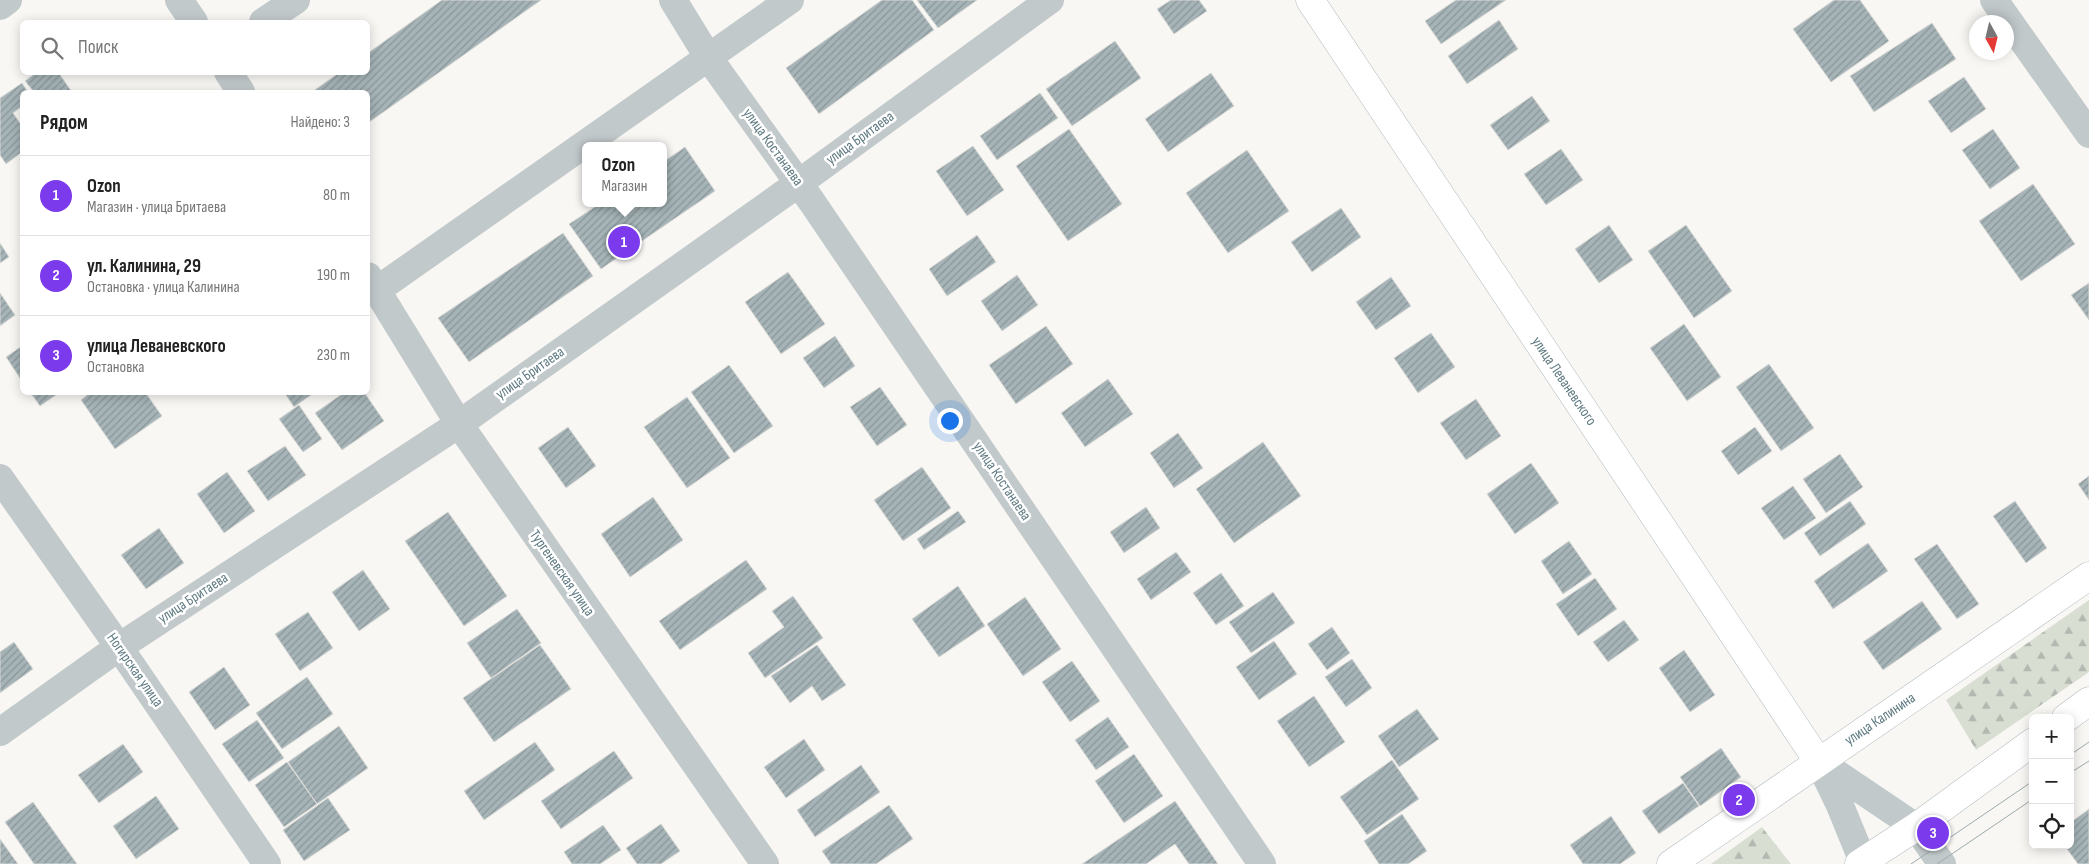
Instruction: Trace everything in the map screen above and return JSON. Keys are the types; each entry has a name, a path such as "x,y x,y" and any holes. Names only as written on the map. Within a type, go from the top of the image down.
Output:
{"street":[{"path":"0,6 8,0"},
{"path":"179,0 193,20"},
{"path":"267,20 296,0"},
{"name":"улица Костанаева","path":"673,0 708,57 799,183 1262,864"},
{"path":"372,283 790,0"},
{"name":"улица Бритаева","path":"0,732 119,647 459,424 799,183 1050,0"},
{"name":"улица Леваневского","path":"1310,0 1818,761 1839,803 1862,863"},
{"path":"1994,0 2089,134"},
{"path":"230,75 240,90"},
{"name":"Тургеневская улица","path":"372,283 459,424 765,864"},
{"name":"Ногирская улица","path":"0,478 119,647 267,864"},
{"name":"улица Калинина","path":"1671,864 2089,576"},
{"path":"2071,714 2089,701"},
{"path":"1862,863 1916,827 2029,745"},
{"name":"улица Леваневского","path":"1818,761 1916,827 1942,864"}],"green space":[{"path":"2089,600 2089,672 1976,750 1946,700"},
{"path":"1762,827 1791,864 1711,864"}],"building":[{"path":"442,0 541,0 370,122 370,90 315,90 336,75 370,75 370,52"},
{"path":"882,0 912,0 934,30 819,114 786,68"},
{"path":"917,0 977,0 938,28"},
{"path":"1171,0 1199,0 1207,11 1174,34 1157,9"},
{"path":"1456,0 1506,0 1441,44 1425,21"},
{"path":"1834,0 1860,0 1889,41 1831,82 1793,29"},
{"path":"1499,20 1518,49 1467,84 1448,56"},
{"path":"1932,23 1956,59 1874,112 1850,76"},
{"path":"1115,41 1141,78 1072,126 1046,89"},
{"path":"1211,73 1234,106 1168,152 1145,119"},
{"path":"33,75 60,75 71,90 32,90 25,81"},
{"path":"1964,77 1986,109 1951,133 1928,101"},
{"path":"22,83 27,90 20,90 20,108 13,113 20,123 20,154 6,164 0,155 0,98"},
{"path":"1040,93 1058,118 997,160 980,136"},
{"path":"1532,96 1550,121 1508,150 1490,125"},
{"path":"1069,129 1122,204 1068,241 1016,166"},
{"path":"1993,129 2020,168 1990,189 1962,150"},
{"path":"973,146 1004,190 967,216 936,171"},
{"path":"685,147 715,191 601,269 569,224 595,207 667,207 667,159"},
{"path":"1561,149 1583,180 1546,205 1524,174"},
{"path":"1247,150 1289,211 1228,253 1186,193"},
{"path":"2033,184 2075,244 2021,281 1979,221"},
{"path":"1341,208 1361,237 1312,272 1291,242"},
{"path":"1609,225 1633,260 1599,283 1575,249"},
{"path":"1686,225 1732,291 1694,318 1648,251"},
{"path":"563,233 593,276 469,362 438,318"},
{"path":"977,235 996,262 947,296 929,269"},
{"path":"0,243 9,257 0,263"},
{"path":"788,272 825,324 781,354 745,302"},
{"path":"1017,275 1038,305 1002,331 981,301"},
{"path":"1391,277 1411,306 1376,330 1356,302"},
{"path":"2089,283 2089,320 2071,295"},
{"path":"0,293 15,315 0,326"},
{"path":"1684,324 1721,377 1687,401 1650,348"},
{"path":"1046,326 1073,364 1016,404 989,365"},
{"path":"1431,333 1455,367 1418,393 1394,358"},
{"path":"835,336 855,366 824,388 803,358"},
{"path":"20,347 20,378 6,357"},
{"path":"1769,364 1814,428 1781,451 1736,387"},
{"path":"729,365 773,426 734,453 691,392"},
{"path":"1108,379 1133,414 1085,447 1061,413"},
{"path":"880,387 907,425 877,446 850,407"},
{"path":"32,395 56,395 40,406"},
{"path":"87,395 147,395 162,416 115,449 81,400"},
{"path":"286,395 311,395 294,407"},
{"path":"341,395 366,395 384,421 342,450 315,413"},
{"path":"687,397 730,458 687,488 644,427"},
{"path":"1476,399 1501,436 1466,460 1440,423"},
{"path":"299,405 322,439 303,452 279,419"},
{"path":"568,427 596,466 566,488 538,448"},
{"path":"1755,427 1772,451 1738,475 1721,451"},
{"path":"1178,433 1203,468 1174,488 1150,453"},
{"path":"1263,442 1301,496 1234,543 1196,489"},
{"path":"285,446 306,475 268,501 247,471"},
{"path":"1840,454 1863,487 1826,513 1803,479"},
{"path":"1531,463 1559,503 1515,534 1487,494"},
{"path":"922,467 951,508 903,541 874,500"},
{"path":"227,472 255,511 224,533 197,494"},
{"path":"2089,476 2089,500 2078,484"},
{"path":"1793,486 1816,518 1784,540 1761,508"},
{"path":"653,497 683,540 630,577 601,534"},
{"path":"1850,501 1866,524 1820,556 1804,533"},
{"path":"2015,501 2047,548 2026,563 1993,516"},
{"path":"1146,507 1160,528 1124,553 1110,532"},
{"path":"958,511 966,522 924,550 917,539"},
{"path":"448,512 507,596 464,626 405,541"},
{"path":"159,528 184,563 146,589 121,555"},
{"path":"1569,541 1592,574 1563,594 1541,561"},
{"path":"1868,543 1888,571 1833,609 1814,581"},
{"path":"1937,544 1979,604 1957,619 1914,559"},
{"path":"1176,552 1191,572 1151,600 1137,579"},
{"path":"746,560 767,589 680,650 659,621"},
{"path":"363,570 390,609 359,631 332,592"},
{"path":"1221,573 1244,606 1216,625 1193,593"},
{"path":"1595,578 1617,609 1578,636 1556,604"},
{"path":"958,586 985,626 939,657 912,619"},
{"path":"1273,592 1295,623 1251,653 1229,622"},
{"path":"793,596 823,638 765,678 748,653 784,627 772,611"},
{"path":"1025,597 1061,649 1023,676 987,624"},
{"path":"1922,601 1942,629 1883,670 1863,642"},
{"path":"517,609 541,643 491,678 467,643"},
{"path":"308,612 333,648 300,671 275,634"},
{"path":"1624,620 1639,640 1608,662 1593,642"},
{"path":"1332,627 1350,653 1327,670 1308,644"},
{"path":"1274,641 1297,674 1259,700 1236,667"},
{"path":"14,642 33,669 0,693 0,652"},
{"path":"540,645 571,689 494,742 463,698"},
{"path":"817,645 846,685 822,701 812,686 790,703 771,676"},
{"path":"1684,650 1715,695 1690,712 1659,668"},
{"path":"1352,659 1372,688 1346,707 1325,677"},
{"path":"1072,661 1100,701 1070,722 1042,682"},
{"path":"224,667 250,705 215,730 189,692"},
{"path":"307,677 333,714 282,749 256,713"},
{"path":"1314,696 1345,742 1309,767 1277,721"},
{"path":"1417,709 1439,739 1399,767 1378,736"},
{"path":"1108,717 1129,747 1096,770 1075,740"},
{"path":"257,720 284,758 249,782 222,744"},
{"path":"339,726 368,768 317,804 288,762"},
{"path":"804,739 825,770 786,798 764,767"},
{"path":"535,742 555,770 484,820 464,791"},
{"path":"123,744 143,772 99,803 78,775"},
{"path":"1721,748 1741,777 1700,806 1680,777"},
{"path":"614,751 633,778 561,829 541,801"},
{"path":"1134,754 1163,796 1124,823 1095,781"},
{"path":"1392,760 1419,799 1367,835 1340,797"},
{"path":"287,762 317,804 284,827 255,785"},
{"path":"861,765 880,792 815,837 797,810"},
{"path":"1683,783 1699,806 1659,834 1642,811"},
{"path":"156,796 179,829 136,859 113,826"},
{"path":"328,798 350,830 304,861 283,830"},
{"path":"1175,801 1218,864 1189,864 1175,844 1146,864 1082,864"},
{"path":"33,802 77,864 34,864 5,822"},
{"path":"889,805 913,839 876,864 831,864 822,851"},
{"path":"2089,809 2089,864 2078,864 2067,849 2074,849 2074,820"},
{"path":"1402,814 1427,851 1408,864 1379,864 1364,841"},
{"path":"1611,816 1636,853 1620,864 1583,864 1570,845"},
{"path":"661,824 680,851 661,864 637,864 626,848"},
{"path":"603,825 621,850 600,864 572,864 564,852"},
{"path":"0,839 18,864 0,864"}],"tram line":[{"path":"2074,752 2089,742"},
{"path":"2074,770 2089,761"},
{"path":"1911,864 2029,784"},
{"path":"1937,864 2029,802"}],"place":[{"name":"Ozon","path":"624,242"},
{"name":"ул. Калинина, 29","path":"1739,800"},
{"name":"улица Леваневского","path":"1933,833"}]}
